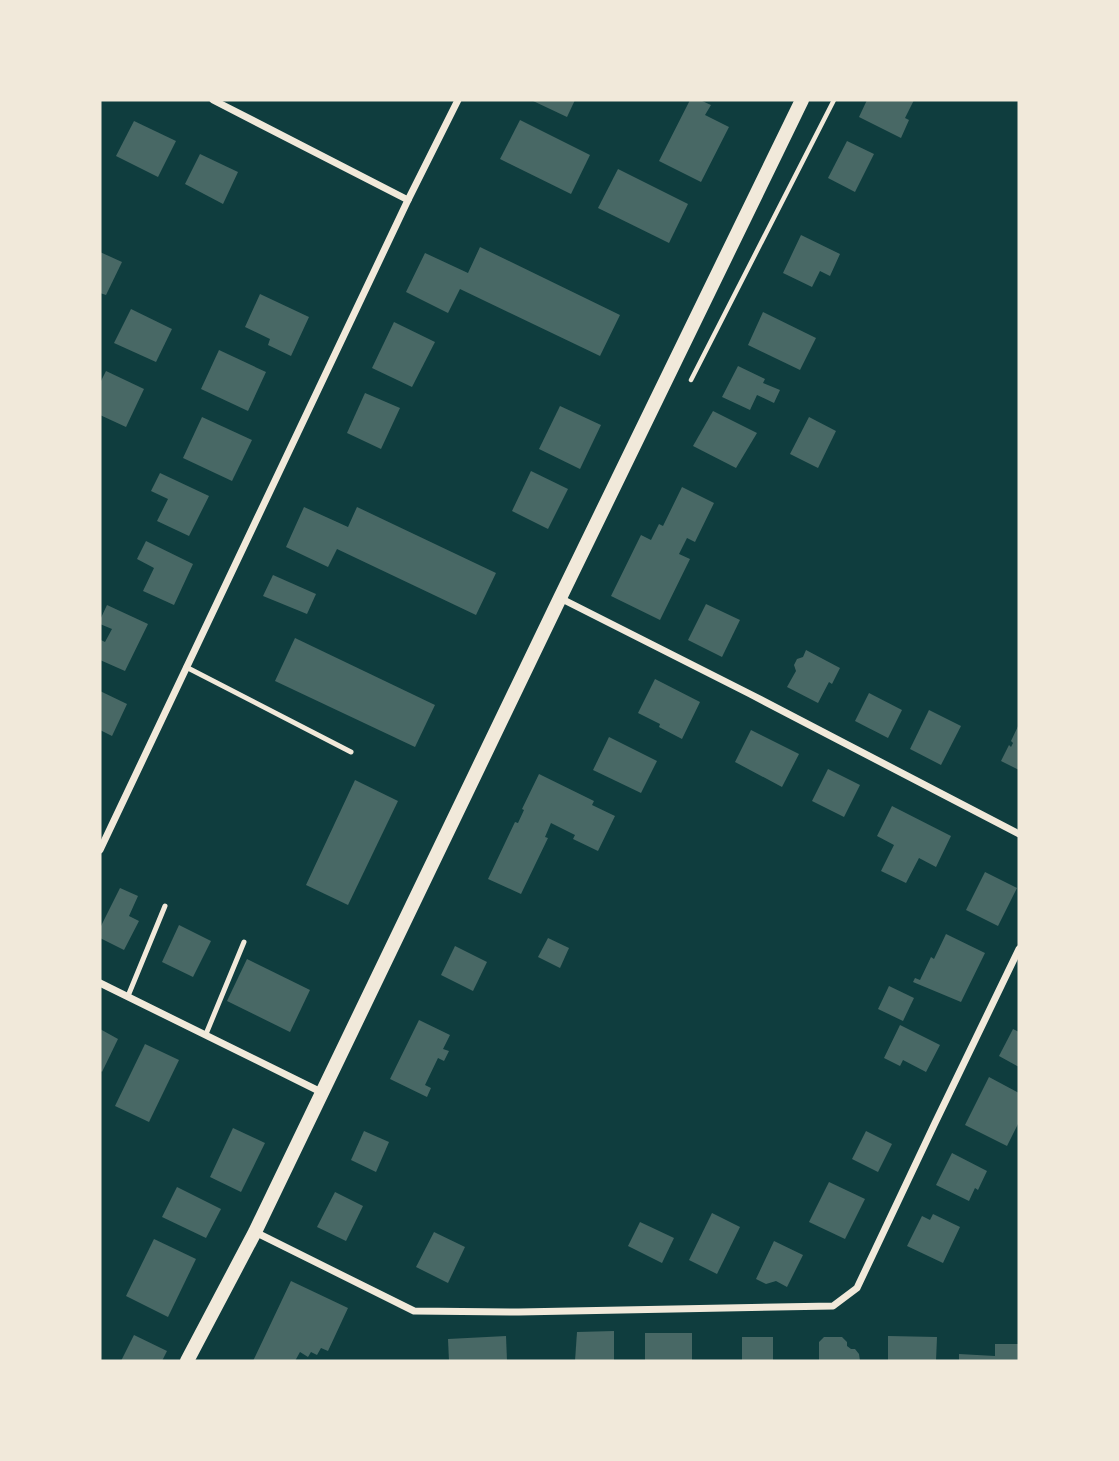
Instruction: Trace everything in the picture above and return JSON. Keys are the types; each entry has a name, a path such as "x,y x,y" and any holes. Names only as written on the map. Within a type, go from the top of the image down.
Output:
{"main road":[{"path":"187,1361 255,1232 802,100"}],"street":[{"path":"212,100 408,200"},
{"path":"100,850 458,100"},
{"path":"560,598 1019,834"},
{"path":"255,1232 414,1311 519,1312 833,1306 857,1288 1019,950"},
{"path":"100,982 321,1092"}],"lane":[{"path":"187,667 351,751"},
{"path":"128,996 165,906"},
{"path":"206,1034 244,942"}],"building":[{"path":"531,100 575,100 567,117"},
{"path":"690,100 700,100 711,105 705,115 729,127 701,182 659,161"},
{"path":"867,100 914,100 905,118 909,120 901,138 859,117"},
{"path":"520,120 590,155 571,194 500,159"},
{"path":"134,121 176,141 158,177 116,156"},
{"path":"847,141 874,154 855,192 828,178"},
{"path":"200,154 238,172 223,204 185,184"},
{"path":"618,169 688,204 669,243 598,208"},
{"path":"801,235 840,254 830,276 820,271 812,287 783,273"},
{"path":"480,247 620,315 600,356 460,289 448,313 406,292 425,253 468,273"},
{"path":"100,252 122,262 106,295 100,293"},
{"path":"260,294 309,317 291,356 268,345 270,339 245,327"},
{"path":"131,309 172,329 156,362 114,343"},
{"path":"763,312 816,338 800,370 748,345"},
{"path":"394,322 435,342 412,387 372,368"},
{"path":"219,350 266,372 248,411 201,389"},
{"path":"738,366 765,379 763,383 780,390 774,403 757,395 750,410 722,397"},
{"path":"106,371 144,389 126,427 100,415 100,383"},
{"path":"365,393 400,408 381,449 347,433"},
{"path":"560,406 601,425 580,469 539,449"},
{"path":"713,411 757,433 736,468 693,446"},
{"path":"202,417 252,440 232,481 183,458"},
{"path":"809,417 836,431 818,468 790,454"},
{"path":"531,471 568,489 548,529 512,511"},
{"path":"160,473 209,496 189,536 157,521 168,499 151,491"},
{"path":"682,487 714,503 695,542 687,538 679,554 690,559 660,620 611,596 641,535 651,540 659,524 663,526"},
{"path":"304,507 348,527 357,507 496,573 476,615 337,549 328,567 286,547"},
{"path":"146,541 193,564 174,605 143,591 154,568 137,559"},
{"path":"273,575 316,594 307,614 263,596"},
{"path":"706,604 740,620 722,657 688,640"},
{"path":"107,605 148,624 125,671 100,660 101,640 105,642 112,629 100,624"},
{"path":"295,638 435,705 415,747 275,681"},
{"path":"806,650 840,668 818,703 787,687 796,671 794,665 797,659 803,657"},
{"path":"655,679 700,702 682,739 638,713"},
{"path":"100,691 127,704 112,736 100,730"},
{"path":"869,693 902,710 888,738 855,721"},
{"path":"929,710 961,726 941,765 910,749"},
{"path":"1019,724 1019,770 1001,761 1009,745 1011,747 1013,743 1011,741"},
{"path":"751,730 799,754 782,787 735,762"},
{"path":"609,737 657,761 641,793 593,770"},
{"path":"828,769 860,785 844,817 812,801"},
{"path":"539,774 594,801 592,805 615,816 598,851 573,839 575,835 551,823 545,837 548,838 521,894 488,879 515,822 518,823"},
{"path":"355,780 398,801 348,905 306,885"},
{"path":"892,806 951,836 936,867 919,858 906,883 881,871 894,845 877,836"},
{"path":"985,872 1017,888 998,926 966,910"},
{"path":"120,888 138,896 129,916 139,921 124,950 100,938 100,928"},
{"path":"179,925 211,941 193,977 162,962"},
{"path":"946,934 985,953 961,1002 913,982 915,978 920,980"},
{"path":"548,938 569,948 560,968 538,957"},
{"path":"455,946 487,962 473,991 441,975"},
{"path":"247,959 310,990 290,1032 227,1001"},
{"path":"889,986 914,998 903,1021 878,1009"},
{"path":"419,1020 450,1035 443,1049 449,1051 444,1061 438,1058 425,1085 431,1088 427,1097 390,1079"},
{"path":"900,1025 940,1045 926,1072 903,1060 900,1066 884,1058"},
{"path":"100,1029 118,1039 102,1072 100,1070"},
{"path":"1013,1029 1019,1032 1019,1067 999,1056"},
{"path":"145,1044 179,1060 149,1122 115,1106"},
{"path":"989,1077 1019,1093 1019,1125 1007,1146 965,1125"},
{"path":"233,1128 265,1143 241,1192 210,1177"},
{"path":"364,1131 389,1142 376,1172 351,1160"},
{"path":"866,1131 892,1144 878,1172 852,1159"},
{"path":"952,1153 987,1171 969,1201 936,1185"},
{"path":"829,1182 865,1199 845,1239 809,1222"},
{"path":"177,1187 221,1209 206,1238 162,1217"},
{"path":"335,1192 363,1206 346,1241 317,1227"},
{"path":"712,1213 740,1227 717,1274 689,1260"},
{"path":"933,1214 960,1227 943,1263 907,1246 922,1216 930,1220"},
{"path":"640,1222 674,1238 662,1263 628,1246"},
{"path":"434,1232 465,1247 448,1283 416,1267"},
{"path":"154,1239 196,1259 168,1317 126,1296"},
{"path":"774,1241 803,1255 787,1287 776,1281 766,1284 756,1279"},
{"path":"291,1281 348,1308 328,1351 321,1348 317,1355 311,1352 308,1357 300,1352 295,1361 253,1361"},
{"path":"614,1331 614,1361 575,1361 577,1332"},
{"path":"645,1333 692,1333 692,1361 645,1361"},
{"path":"134,1335 167,1351 162,1361 121,1361"},
{"path":"506,1336 507,1361 449,1361 448,1339"},
{"path":"888,1336 937,1337 936,1361 888,1361"},
{"path":"742,1337 773,1337 773,1361 742,1361"},
{"path":"824,1337 842,1337 847,1346 859,1354 860,1361 819,1361 819,1342"},
{"path":"995,1344 1019,1344 1019,1361 959,1361 959,1354 995,1356"}]}
